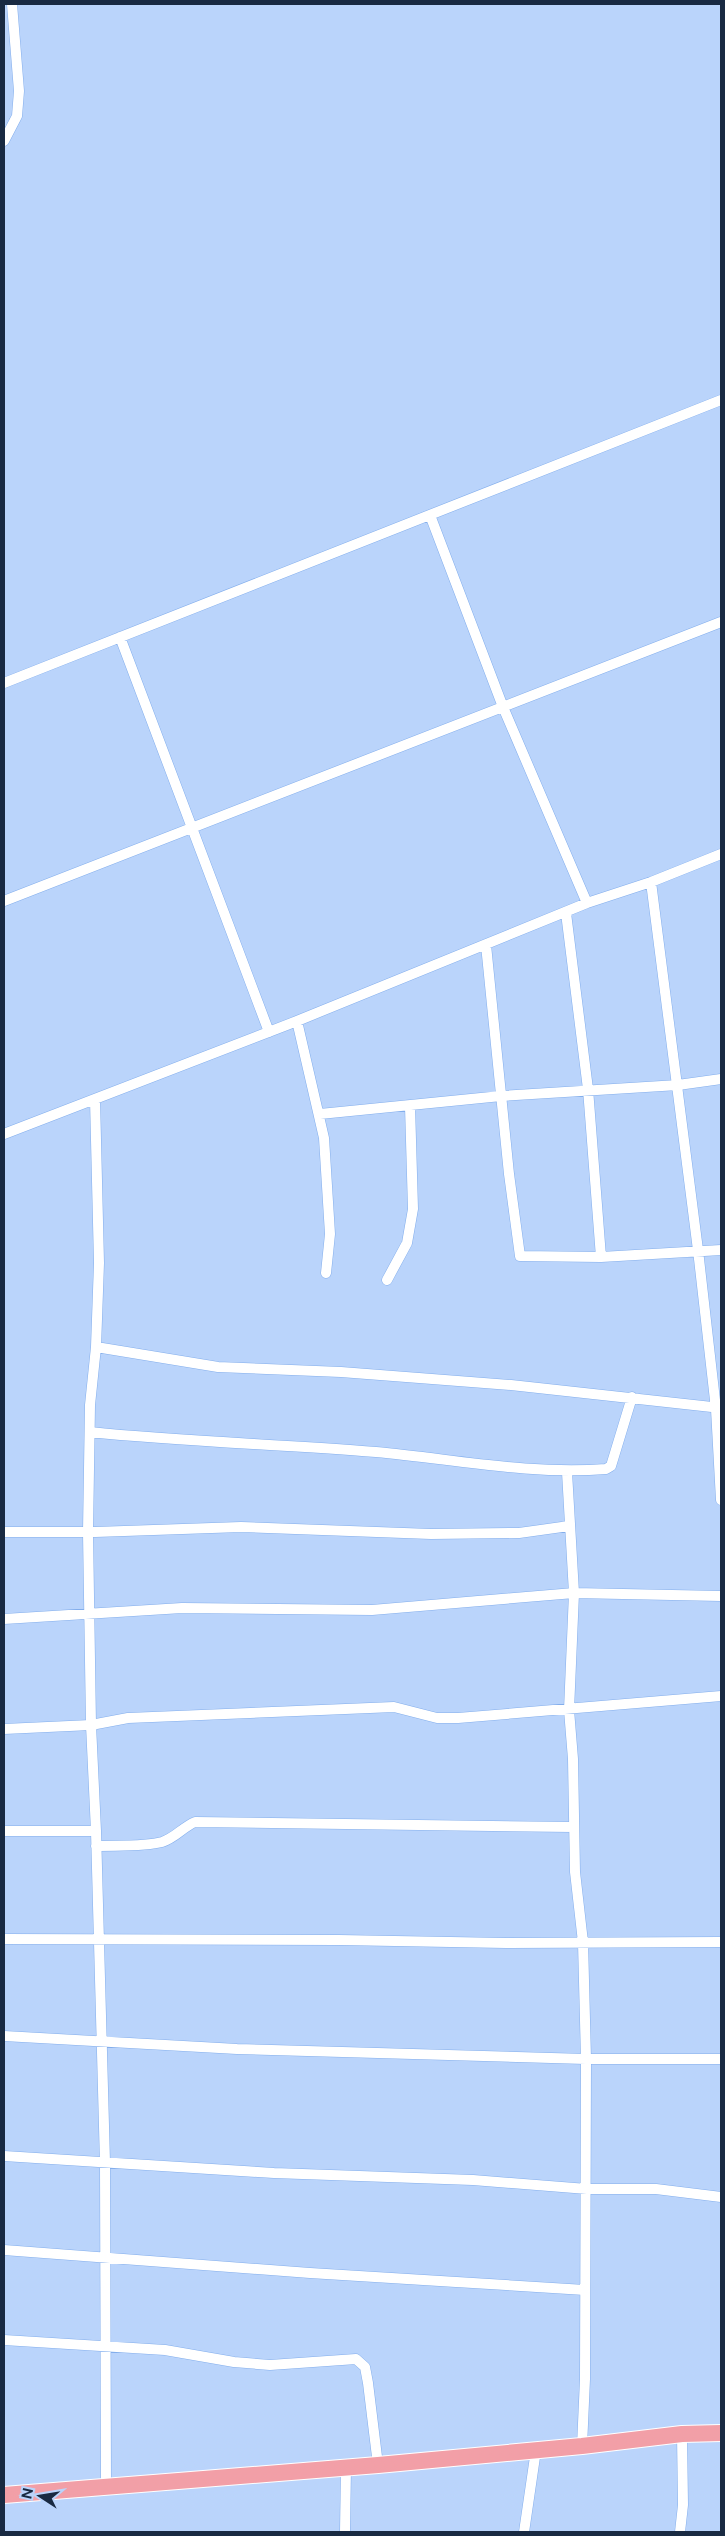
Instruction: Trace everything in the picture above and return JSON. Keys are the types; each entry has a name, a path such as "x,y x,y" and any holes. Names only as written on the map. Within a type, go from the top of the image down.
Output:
{"main road":[{"path":"4,2495 106,2485 346,2468 582,2446 682,2434 721,2433"}],"street":[{"path":"4,141 17,116 18,91 8,22 12,4"},
{"path":"4,683 721,400"},
{"path":"430,515 503,708 586,903"},
{"path":"4,902 721,622"},
{"path":"120,637 269,1032"},
{"path":"4,1134 298,1021 486,946 586,903 651,882 721,854"},
{"path":"651,882 718,1408 721,1500"},
{"path":"566,913 588,1089 601,1257"},
{"path":"486,946 520,1256 601,1257 721,1250"},
{"path":"298,1021 320,1114 330,1234 326,1273"},
{"path":"320,1114 501,1096 588,1089 678,1085 721,1079"},
{"path":"95,1099 99,1263 90,1432 88,1532 91,1615 91,1724 96,1831 105,2163 106,2485"},
{"path":"387,1280 407,1243 413,1208 410,1106"},
{"path":"96,1347 218,1366 341,1372 632,1397 718,1408"},
{"path":"90,1432 162,1439 377,1452 567,1472 606,1469 612,1466 632,1397"},
{"path":"567,1472 574,1593 569,1710 573,1759 575,1872 584,1942 586,2059 585,2379 582,2446"},
{"path":"4,1532 88,1532 241,1527 430,1534 519,1533 569,1526"},
{"path":"4,1619 182,1608 372,1610 574,1593 721,1596"},
{"path":"4,1728 91,1724 128,1718 394,1707 437,1718 451,1718 569,1710 721,1696"},
{"path":"96,1846 161,1842 172,1838 182,1827 195,1822 573,1827"},
{"path":"4,1831 96,1831"},
{"path":"4,1939 721,1942"},
{"path":"4,2036 237,2049 586,2059 721,2059"},
{"path":"4,2156 274,2174 473,2180 586,2188 656,2189 721,2197"},
{"path":"4,2250 310,2273 585,2290"},
{"path":"4,2340 165,2350 234,2362 270,2365 356,2359 365,2367 378,2465"},
{"path":"680,2532 683,2505 682,2434"},
{"path":"524,2532 536,2450"},
{"path":"346,2468 346,2532"}]}
